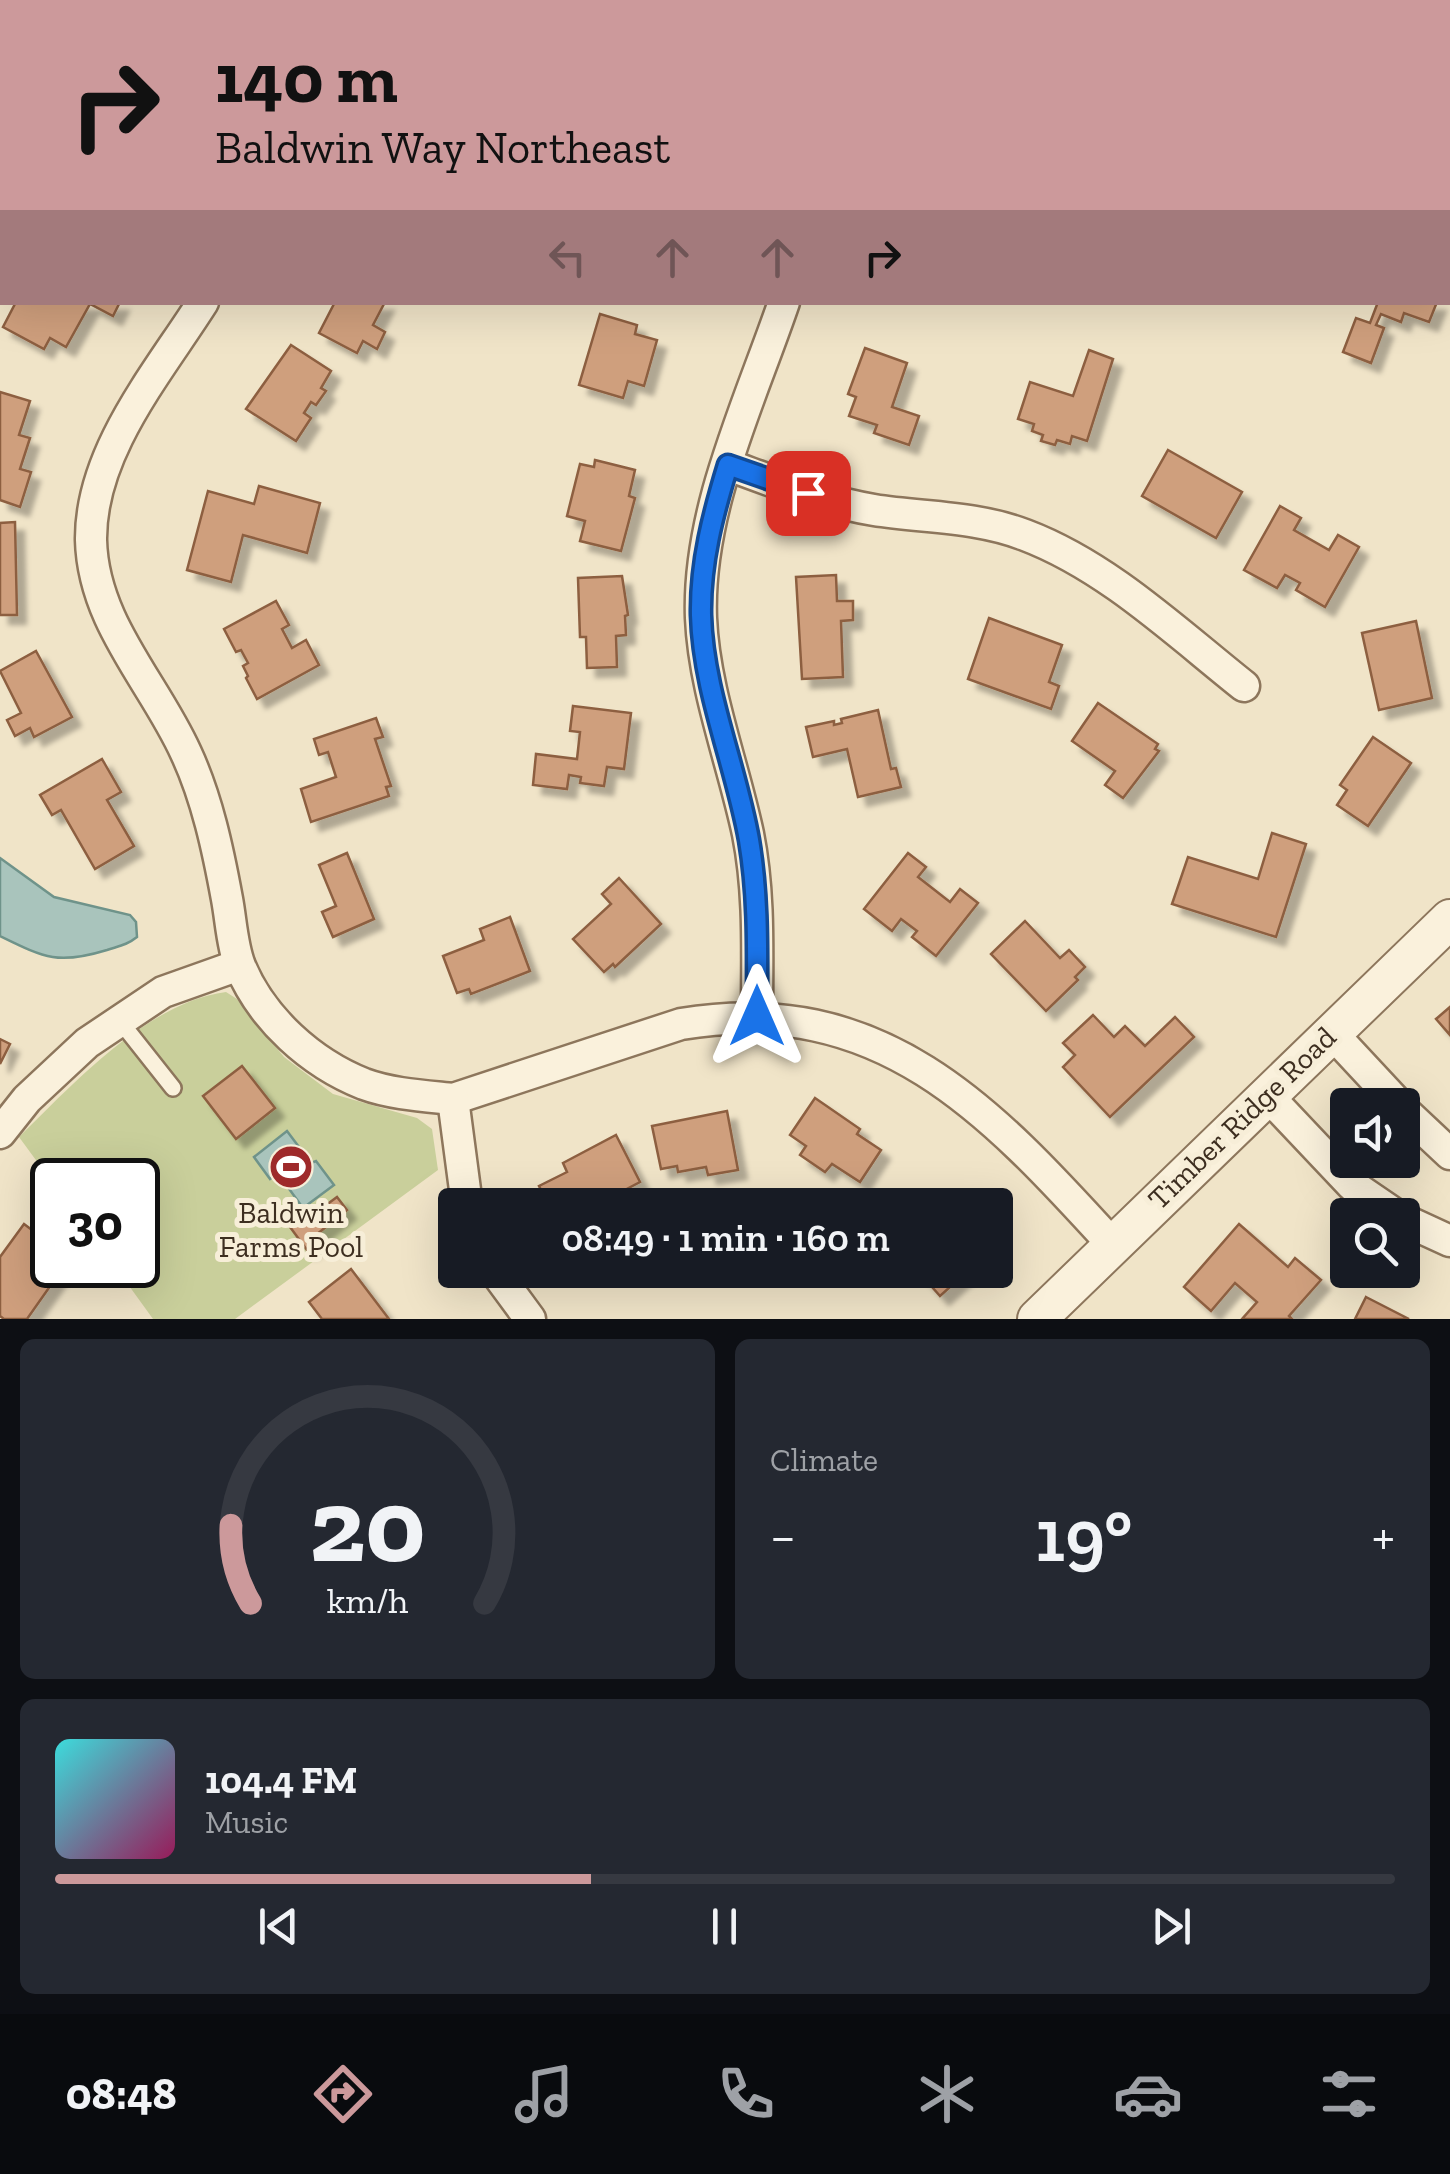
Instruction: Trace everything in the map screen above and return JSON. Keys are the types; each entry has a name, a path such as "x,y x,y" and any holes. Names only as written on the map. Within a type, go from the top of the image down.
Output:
{"street":[{"path":"201,305 116,441 98,490 91,539 98,588 120,642 187,754 214,836 239,965 283,1030 319,1062 366,1084 414,1096 453,1099 681,1024 757,1016 807,1022 860,1036 939,1078 1031,1158 1112,1244"},
{"path":"757,1016 755,880 705,653 701,617 706,552 728,465 783,305"},
{"path":"728,465 834,502 990,524 1056,547 1091,568 1244,686"},
{"name":"Timber Ridge Road","path":"1037,1319 1450,919"},
{"path":"0,1133 27,1099 120,1020 162,992 239,965"},
{"path":"1330,1032 1383,1088"},
{"path":"1266,1094 1352,1185 1371,1198"},
{"path":"453,1099 465,1188"},
{"path":"1420,1125 1450,1154"},
{"path":"1420,1227 1450,1241"},
{"path":"507,1288 530,1319"}],"lane":[{"path":"120,1020 173,1088"}],"green space":[{"path":"226,992 237,999 284,1057 333,1094 417,1118 432,1129 438,1170 235,1319 153,1319 131,1288 160,1288 160,1158 34,1158 19,1137 114,1048 168,1011"}],"water":[{"path":"0,858 54,897 130,915 136,922 137,937 107,950 63,958 41,954 0,936"},
{"name":"Baldwin Farms Pool","path":"287,1131 334,1185 303,1208 281,1171 270,1179 254,1157"}],"building":[{"path":"14,305 89,305 66,347 50,338 44,349 3,327"},
{"path":"92,305 118,305 113,316"},
{"path":"333,305 383,305 373,325 385,332 377,349 363,341 357,353 319,333"},
{"path":"1377,305 1436,305 1429,322 1404,313 1401,322 1381,314 1376,325 1384,328 1371,363 1343,352 1356,318 1370,323"},
{"path":"600,314 637,325 635,334 657,340 644,386 628,381 623,398 579,385"},
{"path":"291,345 331,371 321,388 326,391 304,413 311,418 296,441 246,409"},
{"path":"865,348 907,363 892,407 919,416 909,445 874,433 877,425 849,416 856,397 848,394"},
{"path":"1089,350 1113,359 1087,441 1072,436 1070,444 1041,441 1043,435 1032,431 1034,424 1018,419 1030,382 1073,396"},
{"path":"0,392 30,401 19,435 30,438 20,469 31,472 20,507 0,500"},
{"path":"1168,450 1242,492 1216,538 1142,496"},
{"path":"595,460 635,470 629,496 635,498 621,551 580,541 585,521 567,516 580,464 594,467"},
{"path":"259,486 320,503 307,553 243,535 231,582 187,570 208,491 254,504"},
{"path":"1280,506 1301,518 1294,530 1329,550 1338,535 1359,547 1325,607 1296,590 1300,583 1285,575 1277,588 1244,570"},
{"path":"15,522 17,615 0,615 0,523"},
{"path":"836,575 837,601 853,601 853,620 841,621 843,677 802,679 796,577"},
{"path":"622,576 628,615 626,635 616,636 617,667 587,668 586,637 580,637 578,578"},
{"path":"276,601 289,625 282,629 292,648 306,640 319,665 257,699 243,666 248,663 241,650 236,652 224,629"},
{"path":"989,618 1062,645 1049,682 1059,686 1051,709 968,679"},
{"path":"1416,621 1432,698 1379,710 1362,633"},
{"path":"36,651 72,717 34,737 30,728 15,736 7,720 21,713 0,671"},
{"path":"1098,703 1158,744 1155,749 1159,751 1123,798 1105,785 1115,771 1072,741"},
{"path":"573,706 631,713 624,769 607,767 604,786 580,783 581,777 569,775 567,789 533,785 536,754 577,759 580,732 570,731"},
{"path":"878,710 891,769 896,768 901,787 858,797 847,749 813,757 806,727 834,721 834,725 842,723 841,719"},
{"path":"376,718 383,737 375,739 391,786 386,787 389,796 311,822 301,789 336,777 328,752 319,755 314,739"},
{"path":"1373,737 1411,763 1368,826 1337,805 1347,790 1340,785"},
{"path":"102,759 121,792 107,800 134,846 95,869 61,810 52,815 40,795"},
{"path":"1272,833 1306,844 1276,937 1172,904 1188,857 1258,879"},
{"path":"347,853 374,919 333,937 322,912 336,906 319,865"},
{"path":"908,853 926,867 918,877 950,902 960,889 978,903 936,956 912,937 917,931 901,919 892,931 864,909"},
{"path":"619,878 661,924 615,967 613,964 604,972 573,939 611,904 602,894"},
{"path":"510,917 530,971 471,994 469,989 457,993 443,956 484,940 480,929"},
{"path":"1025,921 1060,958 1069,950 1085,967 1075,977 1078,980 1046,1011 991,954"},
{"path":"1450,1007 1450,1035 1436,1019"},
{"path":"1093,1015 1114,1037 1125,1026 1145,1046 1175,1017 1194,1037 1110,1117 1063,1067 1075,1055 1063,1043"},
{"path":"0,1039 10,1044 0,1064"},
{"path":"242,1066 275,1108 236,1139 203,1096"},
{"path":"815,1098 860,1129 857,1134 881,1150 860,1182 832,1164 825,1172 800,1155 806,1146 790,1135"},
{"path":"727,1111 738,1170 708,1175 706,1167 678,1172 677,1166 661,1169 652,1126"},
{"path":"616,1135 640,1182 629,1188 540,1188 567,1172 563,1163"},
{"path":"337,1197 347,1210 316,1235 320,1240 307,1250 290,1227"},
{"path":"24,1224 30,1228 30,1288 49,1288 27,1319 0,1316 0,1257"},
{"path":"1239,1224 1288,1267 1295,1258 1321,1280 1289,1316 1292,1319 1242,1319 1257,1302 1235,1283 1211,1311 1184,1287"},
{"path":"351,1269 389,1319 322,1319 309,1302"},
{"path":"933,1288 949,1288 940,1296"},
{"path":"1366,1297 1409,1319 1355,1319"}],"place":[{"name":"Baldwin Farms Pool","path":"291,1167"}],"route":[{"path":"757,1016 756,891 748,837 705,653 702,584 712,516 728,465 808,493"}]}
